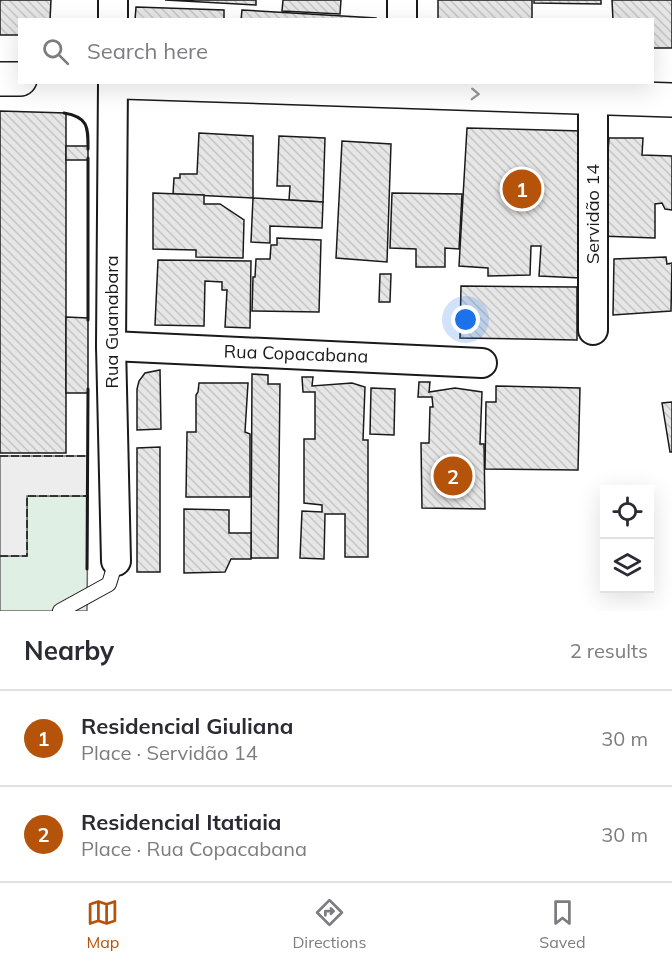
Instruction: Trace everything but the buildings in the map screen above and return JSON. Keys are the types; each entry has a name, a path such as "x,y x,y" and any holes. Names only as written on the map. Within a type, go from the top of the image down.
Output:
{"main road":[{"path":"0,79 18,79"},
{"path":"235,84 402,87 672,100"}],"street":[{"path":"113,0 113,18"},
{"path":"402,0 402,18"},
{"name":"Rua Guanabara","path":"113,84 111,346 116,561"},
{"name":"Servidão 14","path":"593,97 593,330"},
{"name":"Rua Copacabana","path":"111,346 482,363"}],"lane":[{"path":"60,611 109,584 116,561"}],"green space":[{"path":"27,496 88,496 87,611 0,611 0,556 27,555"}],"shaded area":[{"path":"0,456 88,456 88,496 27,496 27,556 0,556"}],"fence":[{"path":"0,456 88,456"},
{"path":"0,556 27,556 27,496 88,496"}],"wall":[{"path":"64,113 83,121 87,129 88,149"},
{"path":"88,158 88,320"},
{"path":"87,569 88,389"}],"place":[{"name":"Residencial Giuliana","path":"522,189"},
{"name":"Residencial Itatiaia","path":"453,476"}]}
